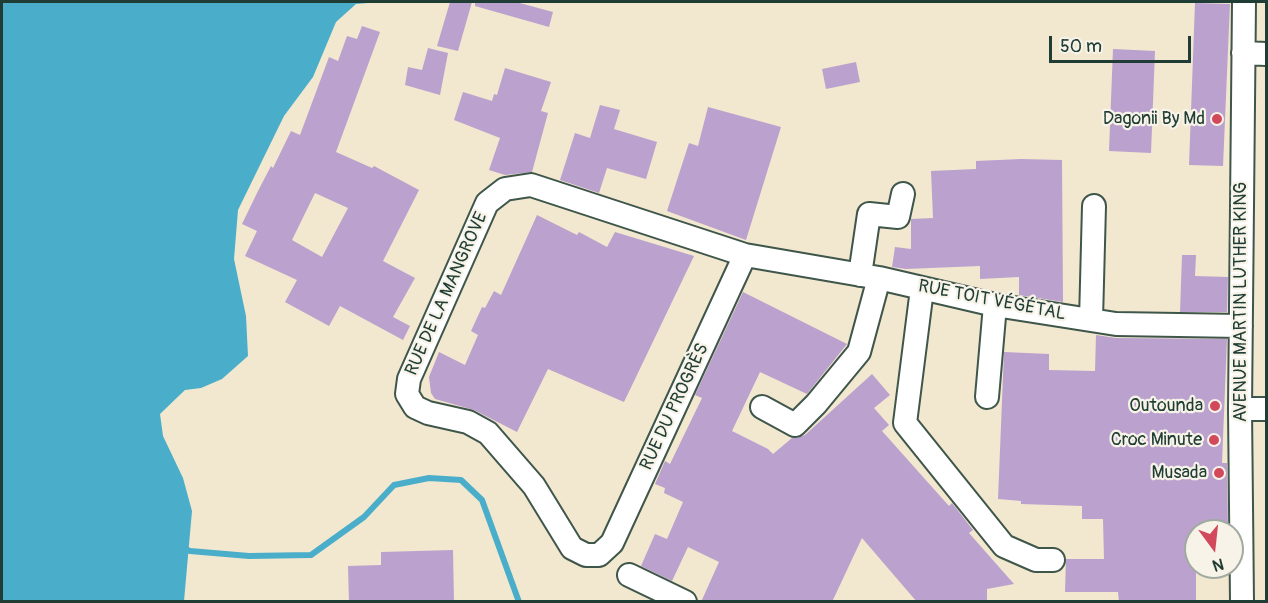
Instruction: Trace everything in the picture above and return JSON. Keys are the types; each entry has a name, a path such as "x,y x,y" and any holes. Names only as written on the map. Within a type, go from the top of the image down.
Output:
{"street":[{"name":"AVENUE MARTIN LUTHER KING","path":"1242,602 1240,409 1244,3"},
{"path":"1243,53 1266,54"},
{"name":"RUE DE LA MANGROVE","path":"599,555 586,555 572,548 534,486 488,433 468,422 429,413 415,407 407,394 409,379 487,204 505,189 531,185 745,255"},
{"path":"762,407 795,425 816,404 859,352 869,277 869,213 898,217 903,194"},
{"path":"1091,320 1094,206"},
{"name":"RUE TOIT VÉGÉTAL","path":"745,255 869,277 995,305 1116,324 1241,326"},
{"name":"RUE DU PROGRÈS","path":"599,555 612,543 745,255"},
{"path":"922,289 905,423 1004,546 1036,560 1053,560"},
{"path":"987,397 995,305"},
{"path":"1240,409 1266,409"},
{"path":"629,575 686,602"}],"water":[{"path":"2,2 379,2 356,4 336,22 313,77 284,116 238,210 234,259 246,316 248,356 222,379 201,388 185,390 160,414 163,436 183,478 192,511 184,601 2,601"}],"building":[{"path":"450,2 472,2 458,51 437,46"},
{"path":"475,2 516,2 553,12 549,27 475,6"},
{"path":"1195,3 1230,4 1223,166 1189,165"},
{"path":"362,26 380,32 336,152 372,168 374,166 419,190 383,261 415,278 393,317 410,326 403,340 340,306 329,326 285,302 297,280 245,256 257,231 242,224 258,191 271,166 273,168 291,131 300,135 329,57 338,61 347,36 357,39","holes":["315,193 348,208 322,257 292,240"]},
{"path":"428,48 448,53 440,95 405,85 408,67 422,70"},
{"path":"1113,49 1155,51 1151,153 1109,151"},
{"path":"856,62 860,82 826,89 822,69"},
{"path":"505,68 551,82 541,111 548,113 532,172 505,175 489,170 500,138 454,120 463,92 492,101 494,94 497,95"},
{"path":"600,105 620,110 614,129 657,142 646,179 607,168 599,193 560,180 575,133 590,138"},
{"path":"708,107 781,127 746,240 667,211 689,143 698,146"},
{"path":"1062,160 1063,302 1019,295 1019,277 980,279 980,266 906,269 892,267 895,247 911,249 911,219 933,218 931,171 976,169 976,161"},
{"path":"537,215 577,235 579,232 607,247 615,232 694,256 624,402 548,369 517,432 474,410 435,399 431,393 429,377 439,352 465,365 478,335 471,331 482,307 485,308 494,291 501,295"},
{"path":"1182,255 1196,255 1195,276 1228,277 1227,312 1180,312"},
{"path":"743,292 847,344 807,394 760,372 732,431 768,449 773,454 792,438 805,435 872,374 890,395 874,408 889,425 882,431 949,506 952,503 973,530 969,533 1014,584 987,589 987,602 917,602 862,538 832,602 701,602 719,562 688,547 672,581 641,566 655,534 667,539 683,502 664,493 665,488 655,484 665,461 670,464 702,398 695,395"},
{"path":"1096,335 1116,338 1227,339 1222,463 1227,463 1228,519 1184,519 1184,579 1196,579 1196,602 1119,602 1118,592 1065,592 1066,559 1104,559 1103,519 1082,519 1082,506 1021,504 1021,501 998,499 1004,352 1049,354 1049,370 1095,371"},
{"path":"453,550 454,602 349,602 348,566 381,565 381,552"}],"waterway":[{"path":"183,548 190,551 249,556 311,555 364,517 394,485 429,478 461,480 482,500 519,602"}],"place":[{"name":"Dagonii By Md","path":"1217,119"},
{"name":"Outounda","path":"1215,406"},
{"name":"Croc Minute","path":"1214,440"},
{"name":"Musada","path":"1219,473"}]}
